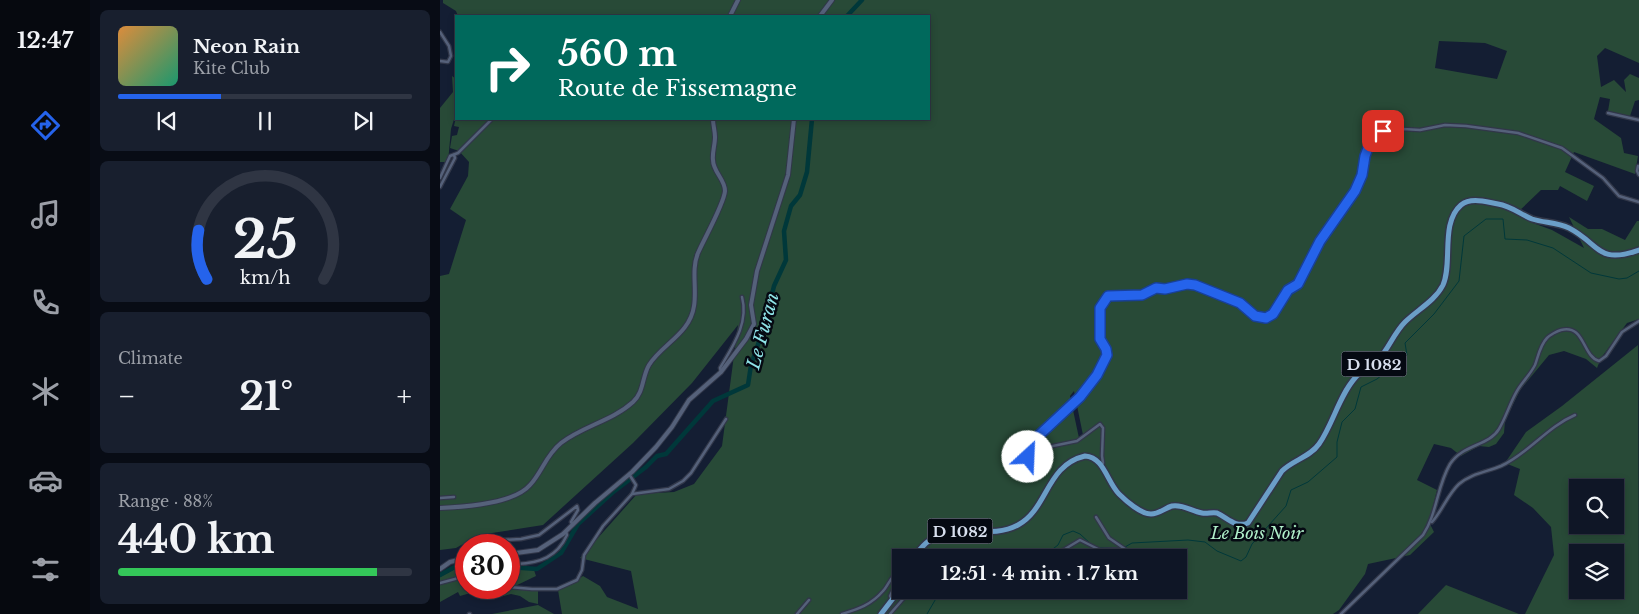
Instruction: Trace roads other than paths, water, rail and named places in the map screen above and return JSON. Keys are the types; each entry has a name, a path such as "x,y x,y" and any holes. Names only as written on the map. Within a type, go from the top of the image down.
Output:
{"main road":[{"name":"D 1082","path":"921,549 925,543 942,534 958,531 1005,530 1018,526 1031,515 1061,469 1083,456 1097,460 1120,495 1148,514 1155,514 1167,508 1180,506 1204,513 1217,513 1237,524 1248,523 1282,471 1306,456 1319,444 1355,378 1378,361 1404,323 1440,290 1446,275 1447,244 1453,217 1460,206 1466,203 1476,200 1504,205 1532,219 1557,223 1578,233 1595,249 1607,254 1620,255 1639,250"},
{"path":"881,614 894,599"}],"street":[{"path":"730,15 738,0"},
{"path":"821,15 832,0"},
{"path":"440,32 448,43 451,56 448,62 440,61"},
{"path":"1608,113 1639,120"},
{"path":"440,187 455,156 491,120"},
{"path":"440,508 479,504 518,494 531,484 546,458 561,443 580,430 622,411 639,395 650,364 676,339 692,312 694,306 694,267 697,255 724,198 724,186 714,168 712,159 715,139 713,120"},
{"path":"520,553 542,548 566,532 630,475 668,433 689,400 721,372 753,327 754,317 751,305 753,289 759,264 788,175 794,120"},
{"path":"1102,466 1103,428 1100,424 1076,441 1048,447 1032,458 1028,457 1036,438 1080,397 1097,375 1107,355 1100,339 1100,308 1108,296 1142,295 1156,288 1165,289 1187,284 1195,285 1240,303 1255,316 1266,318 1277,309 1288,290 1298,284 1320,241 1355,191 1362,175 1365,156 1371,140 1383,131 1403,128 1420,130 1445,125 1518,133 1549,142 1580,160 1603,178 1619,196 1639,202"},
{"path":"440,178 450,156 459,157"},
{"path":"1638,166 1639,175"},
{"path":"721,372 720,368 730,353 742,325 742,297"},
{"path":"1431,523 1440,489 1452,462 1462,452 1488,440 1499,429 1519,388 1531,372 1547,337 1561,330 1574,332 1581,338 1593,358 1599,361 1606,356 1622,332 1639,321"},
{"path":"1341,614 1417,542 1460,484 1475,474 1493,469 1522,455 1560,423 1575,415"},
{"path":"632,494 669,489 683,481 691,473 726,419"},
{"path":"520,588 557,589 577,580 582,570 584,556 598,533 632,494 636,485 630,475"},
{"path":"440,498 454,497"},
{"path":"520,539 539,535 577,506 578,510 571,522 573,524"},
{"path":"1096,517 1101,528 1113,542 1124,548 1119,549"},
{"path":"520,564 539,561 550,557 560,548 567,534 566,532"},
{"path":"1065,549 1080,540 1098,549"},
{"path":"440,570 450,562 455,561"},
{"path":"842,614 867,606 880,595 893,576 898,573 899,578 890,596 892,602"},
{"path":"440,584 455,579"},
{"path":"890,614 903,599"},
{"path":"797,614 810,600"}],"waterway":[{"name":"Le Furan","path":"848,15 862,0"},
{"name":"Le Furan","path":"520,568 537,569 561,553 578,524 657,456 666,454 713,401 748,385 751,365 764,327 774,286 786,260 784,231 791,206 800,195 807,172 812,120"},
{"path":"1125,547 1132,543 1188,540 1205,542 1217,551 1241,561 1246,557 1252,544 1286,506 1291,490 1308,482 1337,457 1337,442 1342,422 1355,409 1361,387 1377,379 1407,355 1405,343 1434,314 1459,281 1464,236 1486,219 1503,219 1505,239 1527,240 1553,248 1591,273 1619,279 1627,278 1639,271"},
{"path":"1053,549 1058,545 1063,535 1073,531 1080,534 1092,545"},
{"path":"1098,548 1121,548"},
{"name":"Le Furan","path":"440,575 455,567"},
{"path":"927,614 936,599"}],"park label":[{"name":"Le Bois Noir","path":"1257,533"}]}
